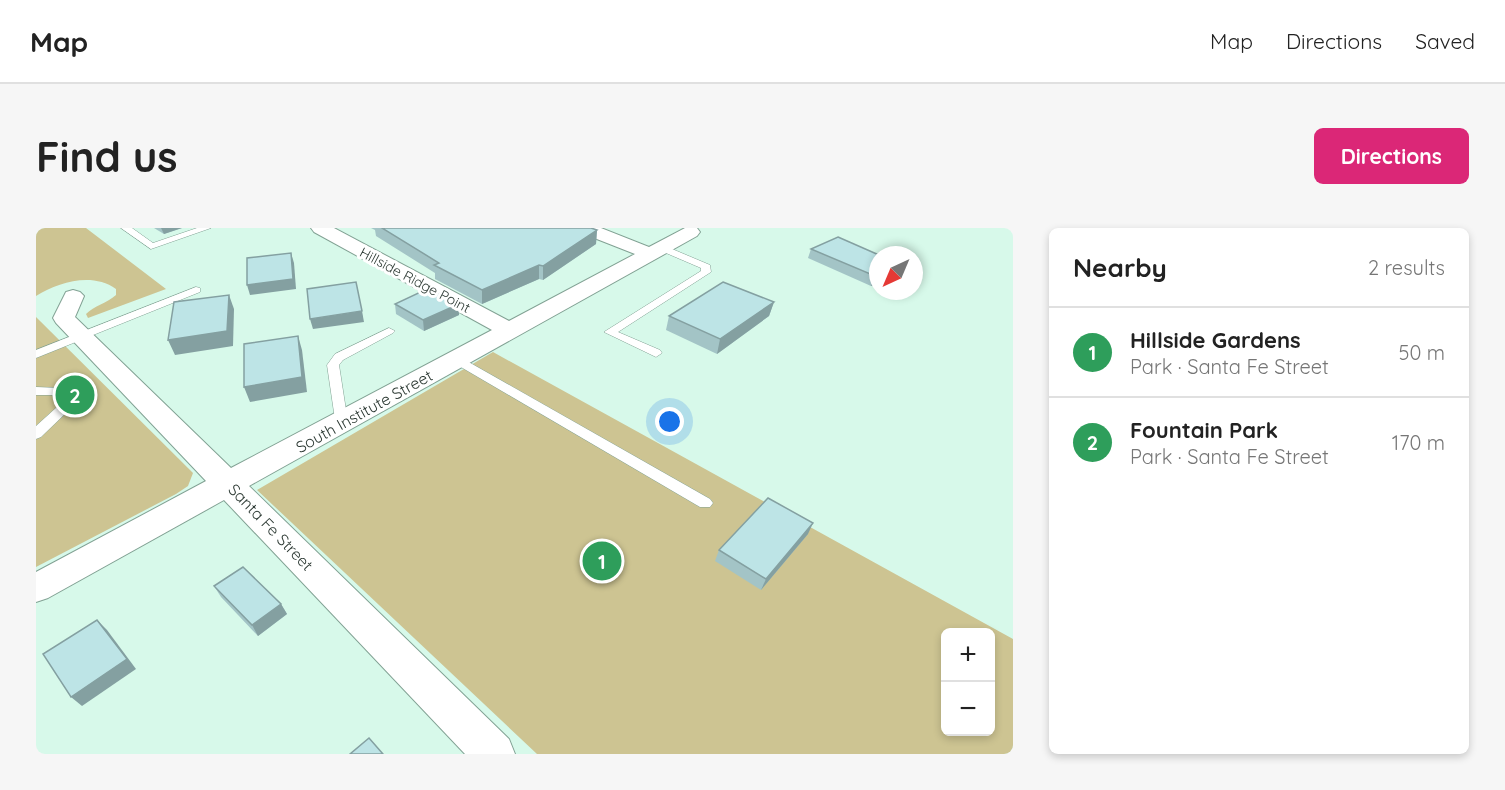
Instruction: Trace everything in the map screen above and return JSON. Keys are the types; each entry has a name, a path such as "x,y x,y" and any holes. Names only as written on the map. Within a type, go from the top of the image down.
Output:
{"street":[{"name":"Hillside Ridge Point","path":"320,228 510,331"},
{"path":"585,228 656,251"},
{"name":"South Institute Street","path":"36,588 691,232"},
{"name":"Santa Fe Street","path":"74,296 64,318 494,754"}],"lane":[{"path":"126,228 151,246 206,228"},
{"path":"656,251 706,267 706,272 610,332 656,353"},
{"path":"36,354 196,290"},
{"path":"341,423 333,365 339,357 389,331"},
{"path":"458,360 705,503"},
{"path":"36,391 55,391 65,398 63,408 36,434"}],"shaded area":[{"path":"36,228 86,228 166,289 88,318 86,314 116,295 116,289 97,281 86,280 65,283 36,296"},
{"path":"36,317 193,473 188,486 176,494 36,567"},
{"path":"493,352 993,628 941,628 941,736 995,736 995,629 1013,639 1013,754 537,754 257,490"}],"building":[{"path":"382,228 591,228 597,230 543,266 539,265 482,290 434,265 439,263"},
{"path":"838,237 869,251 869,273 811,249"},
{"path":"291,253 293,279 247,285 247,258"},
{"path":"356,282 362,311 310,319 307,289"},
{"path":"723,282 774,302 720,339 669,316"},
{"path":"429,288 459,304 423,320 395,304"},
{"path":"229,295 227,331 168,340 174,302"},
{"path":"298,336 302,377 244,387 244,344"},
{"path":"768,498 813,523 766,579 719,550"},
{"path":"243,567 281,604 252,625 214,586"},
{"path":"97,620 127,659 71,697 43,654"},
{"path":"369,738 383,754 350,754"}],"place":[{"name":"Fountain Park","path":"75,395"},
{"name":"Hillside Gardens","path":"602,561"}]}
